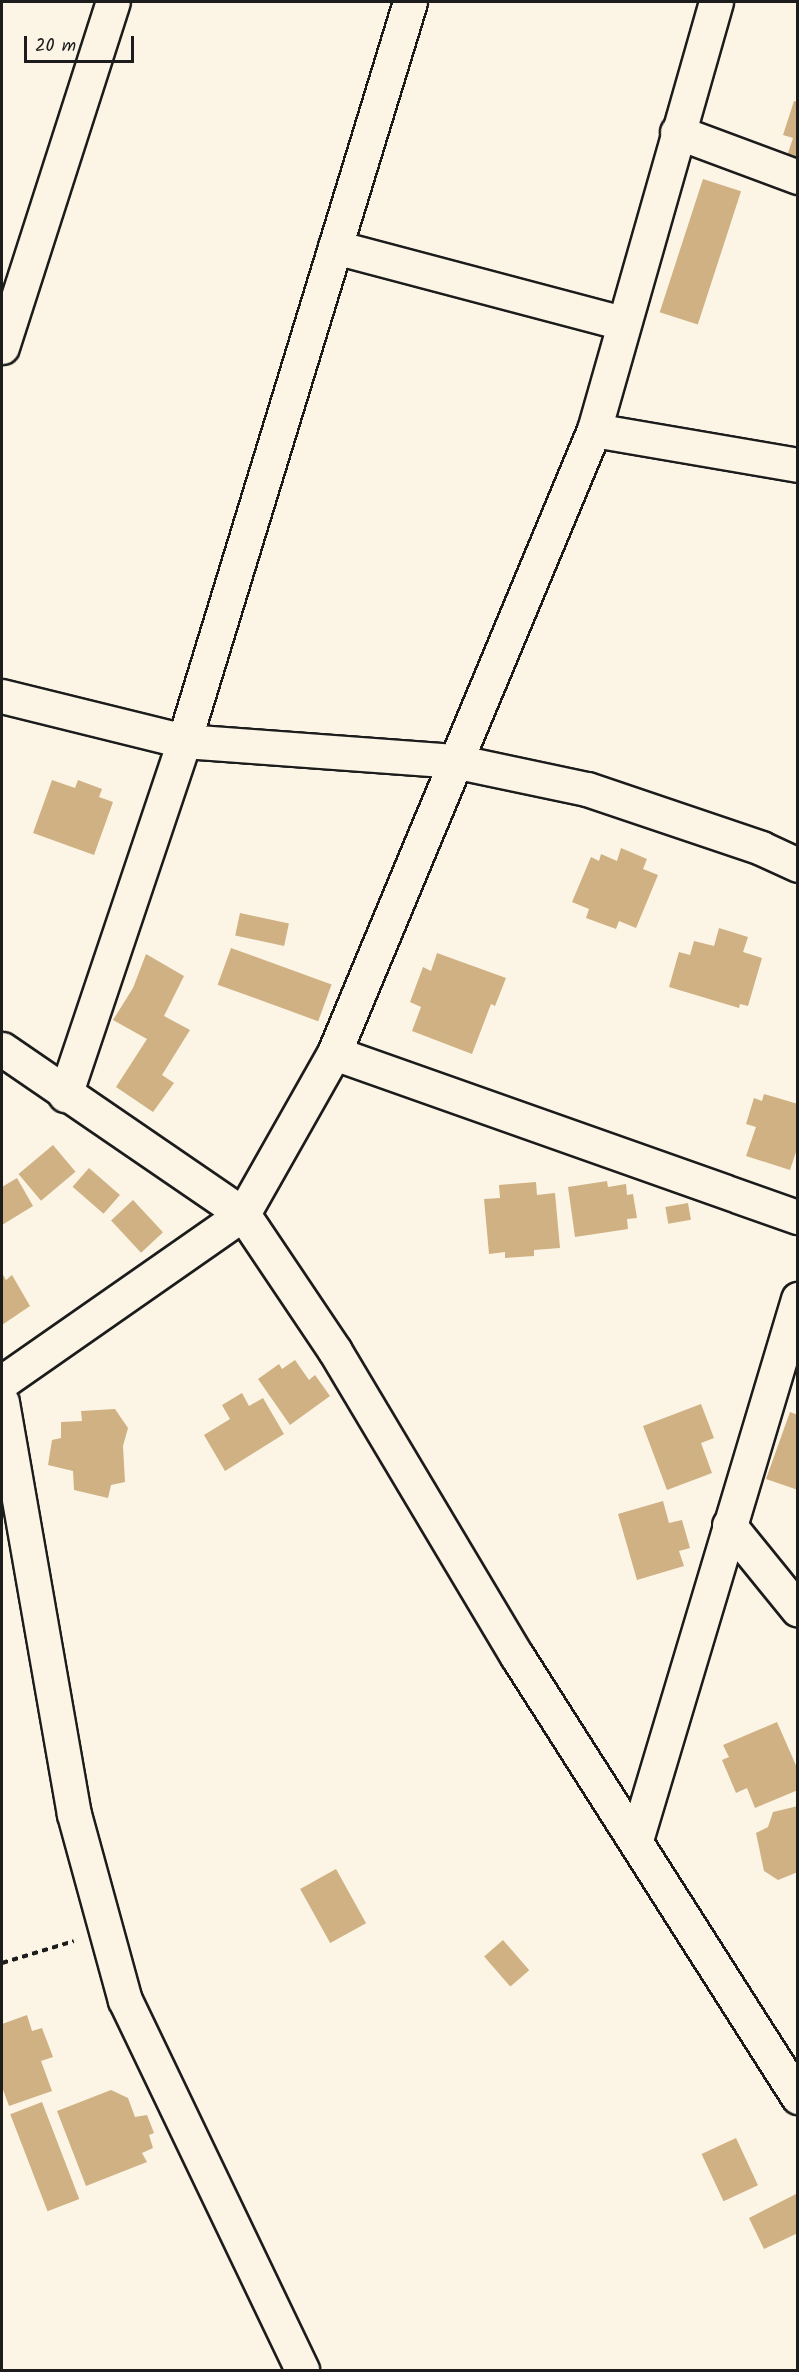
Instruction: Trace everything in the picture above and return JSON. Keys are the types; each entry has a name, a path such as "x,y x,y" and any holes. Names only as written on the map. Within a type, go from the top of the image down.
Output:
{"street":[{"path":"2,347 113,2"},
{"path":"65,1095 184,741 410,2"},
{"path":"2,1382 243,1214 334,1053 594,430 677,132 716,2"},
{"path":"677,132 798,177"},
{"path":"335,247 623,323"},
{"path":"594,430 798,465"},
{"path":"2,696 184,741 454,761 587,789 761,848 798,865"},
{"path":"2,1048 65,1095 243,1214 335,1351 435,1523 798,2097"},
{"path":"334,1053 798,1217"},
{"path":"636,1840 798,1299"},
{"path":"2,1402 74,1814 124,2000 302,2370"},
{"path":"729,1526 798,1610"}],"path":[{"path":"2,1963 106,1931"}],"building":[{"path":"794,101 798,102 798,160 787,156 793,138 783,135"},
{"path":"703,179 741,191 698,325 660,312"},
{"path":"52,780 75,788 78,780 102,789 99,797 113,802 94,855 33,833"},
{"path":"621,848 647,859 643,869 658,875 636,928 619,921 616,929 586,918 589,909 572,902 591,857 599,861 601,854 617,861"},
{"path":"240,913 289,923 284,946 235,935"},
{"path":"719,928 748,937 743,952 762,958 748,1006 740,1004 739,1008 669,987 679,952 690,955 694,941 714,946"},
{"path":"231,948 332,985 318,1021 218,985"},
{"path":"437,953 506,978 495,1006 491,1004 472,1054 412,1031 421,1007 410,1002 423,967 431,971"},
{"path":"146,954 184,976 164,1016 190,1030 162,1075 174,1083 153,1112 116,1087 147,1039 113,1020 133,988"},
{"path":"764,1094 798,1104 798,1146 790,1170 746,1156 756,1127 746,1124 754,1098 762,1101"},
{"path":"53,1145 75,1172 41,1201 19,1174"},
{"path":"89,1168 120,1195 104,1214 73,1187"},
{"path":"17,1178 33,1206 2,1225 2,1187"},
{"path":"607,1181 608,1187 626,1184 627,1195 633,1194 637,1218 627,1219 628,1229 575,1237 568,1187"},
{"path":"536,1182 537,1195 555,1193 560,1248 534,1250 534,1256 505,1258 505,1252 489,1254 484,1199 500,1198 499,1185"},
{"path":"133,1200 163,1232 141,1253 111,1220"},
{"path":"688,1203 691,1220 668,1224 665,1207"},
{"path":"2,1273 6,1280 12,1275 30,1306 2,1325"},
{"path":"295,1360 309,1380 315,1375 330,1396 290,1425 258,1379 279,1364 282,1369"},
{"path":"242,1393 249,1406 263,1398 284,1434 225,1471 204,1435 230,1419 222,1405"},
{"path":"701,1404 714,1438 701,1443 712,1473 667,1490 643,1426"},
{"path":"115,1409 128,1428 123,1446 125,1482 111,1485 108,1498 74,1490 73,1471 48,1465 52,1440 61,1438 61,1422 82,1421 81,1411"},
{"path":"790,1412 798,1415 798,1490 766,1479"},
{"path":"663,1501 669,1523 682,1520 690,1548 679,1551 684,1566 637,1580 618,1514"},
{"path":"777,1722 798,1770 798,1790 755,1808 747,1788 736,1793 722,1760 729,1757 723,1745"},
{"path":"798,1806 798,1872 778,1880 764,1871 756,1833 768,1827 773,1812"},
{"path":"336,1869 366,1923 330,1943 300,1889"},
{"path":"503,1940 529,1970 510,1987 484,1956"},
{"path":"27,2015 32,2031 42,2028 53,2057 41,2061 52,2091 9,2106 2,2087 2,2024"},
{"path":"111,2090 128,2098 135,2117 147,2115 154,2133 149,2135 153,2148 142,2153 147,2162 86,2186 57,2111"},
{"path":"42,2102 79,2199 48,2211 10,2114"},
{"path":"736,2138 758,2185 724,2201 702,2154"},
{"path":"798,2193 798,2233 764,2249 749,2218"}]}
